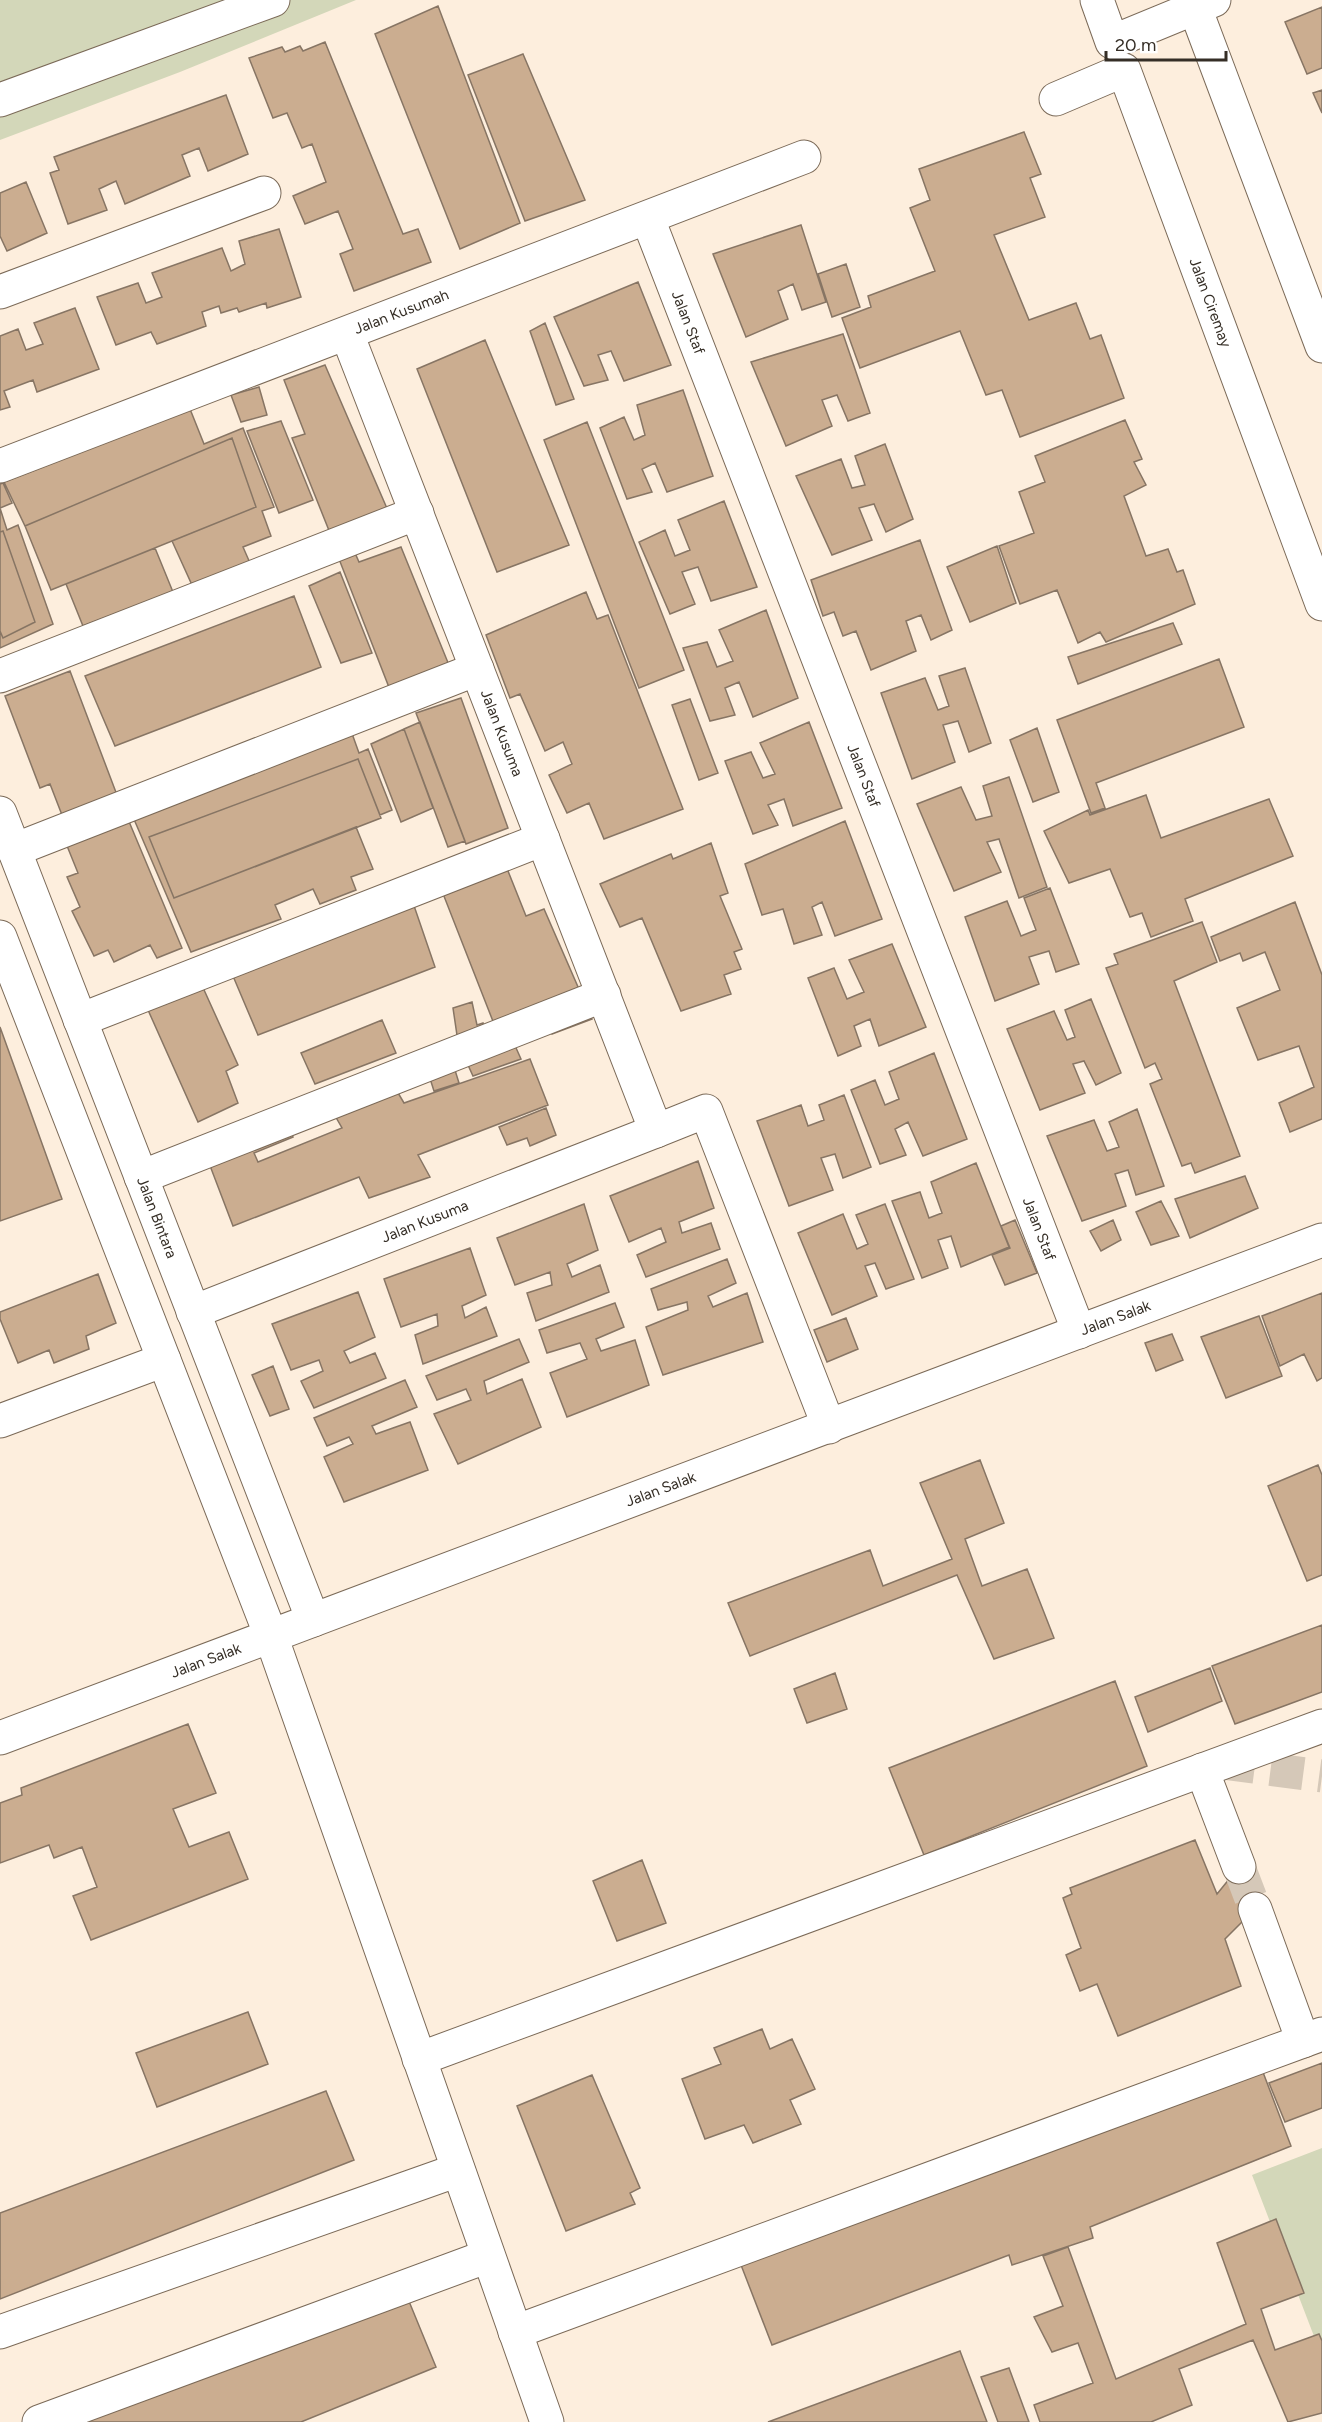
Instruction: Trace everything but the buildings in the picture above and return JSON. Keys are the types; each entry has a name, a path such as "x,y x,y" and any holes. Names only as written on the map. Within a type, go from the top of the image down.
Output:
{"street":[{"path":"0,100 273,0"},
{"path":"1097,0 1112,42 1200,2 1322,346"},
{"name":"Jalan Ciremay","path":"1056,99 1124,70 1322,604"},
{"name":"Jalan Kusumah","path":"0,466 804,158"},
{"path":"0,292 264,193"},
{"name":"Jalan Staf","path":"648,219 1079,1332"},
{"name":"Jalan Kusuma","path":"347,334 656,1131"},
{"path":"0,676 417,513"},
{"path":"14,850 477,669"},
{"name":"Jalan Bintara","path":"0,813 313,1620"},
{"path":"80,1020 543,839"},
{"path":"0,937 271,1636 547,2422"},
{"path":"141,1177 604,995"},
{"name":"Jalan Kusuma","path":"193,1312 706,1111 829,1427"},
{"name":"Jalan Salak","path":"0,1738 1322,1240"},
{"path":"0,1421 164,1360"},
{"path":"419,2059 1322,1726"},
{"path":"1202,1770 1239,1867"},
{"path":"515,2332 1313,2038 1255,1909"},
{"path":"0,2332 458,2170"},
{"path":"39,2422 488,2256"}],"green space":[{"path":"0,0 356,0 180,72 0,140"},
{"path":"1322,2148 1322,2357 1252,2175"}],"tunnel":[{"path":"1222,1763 1322,1776"},
{"path":"1239,1867 1255,1909"}]}
